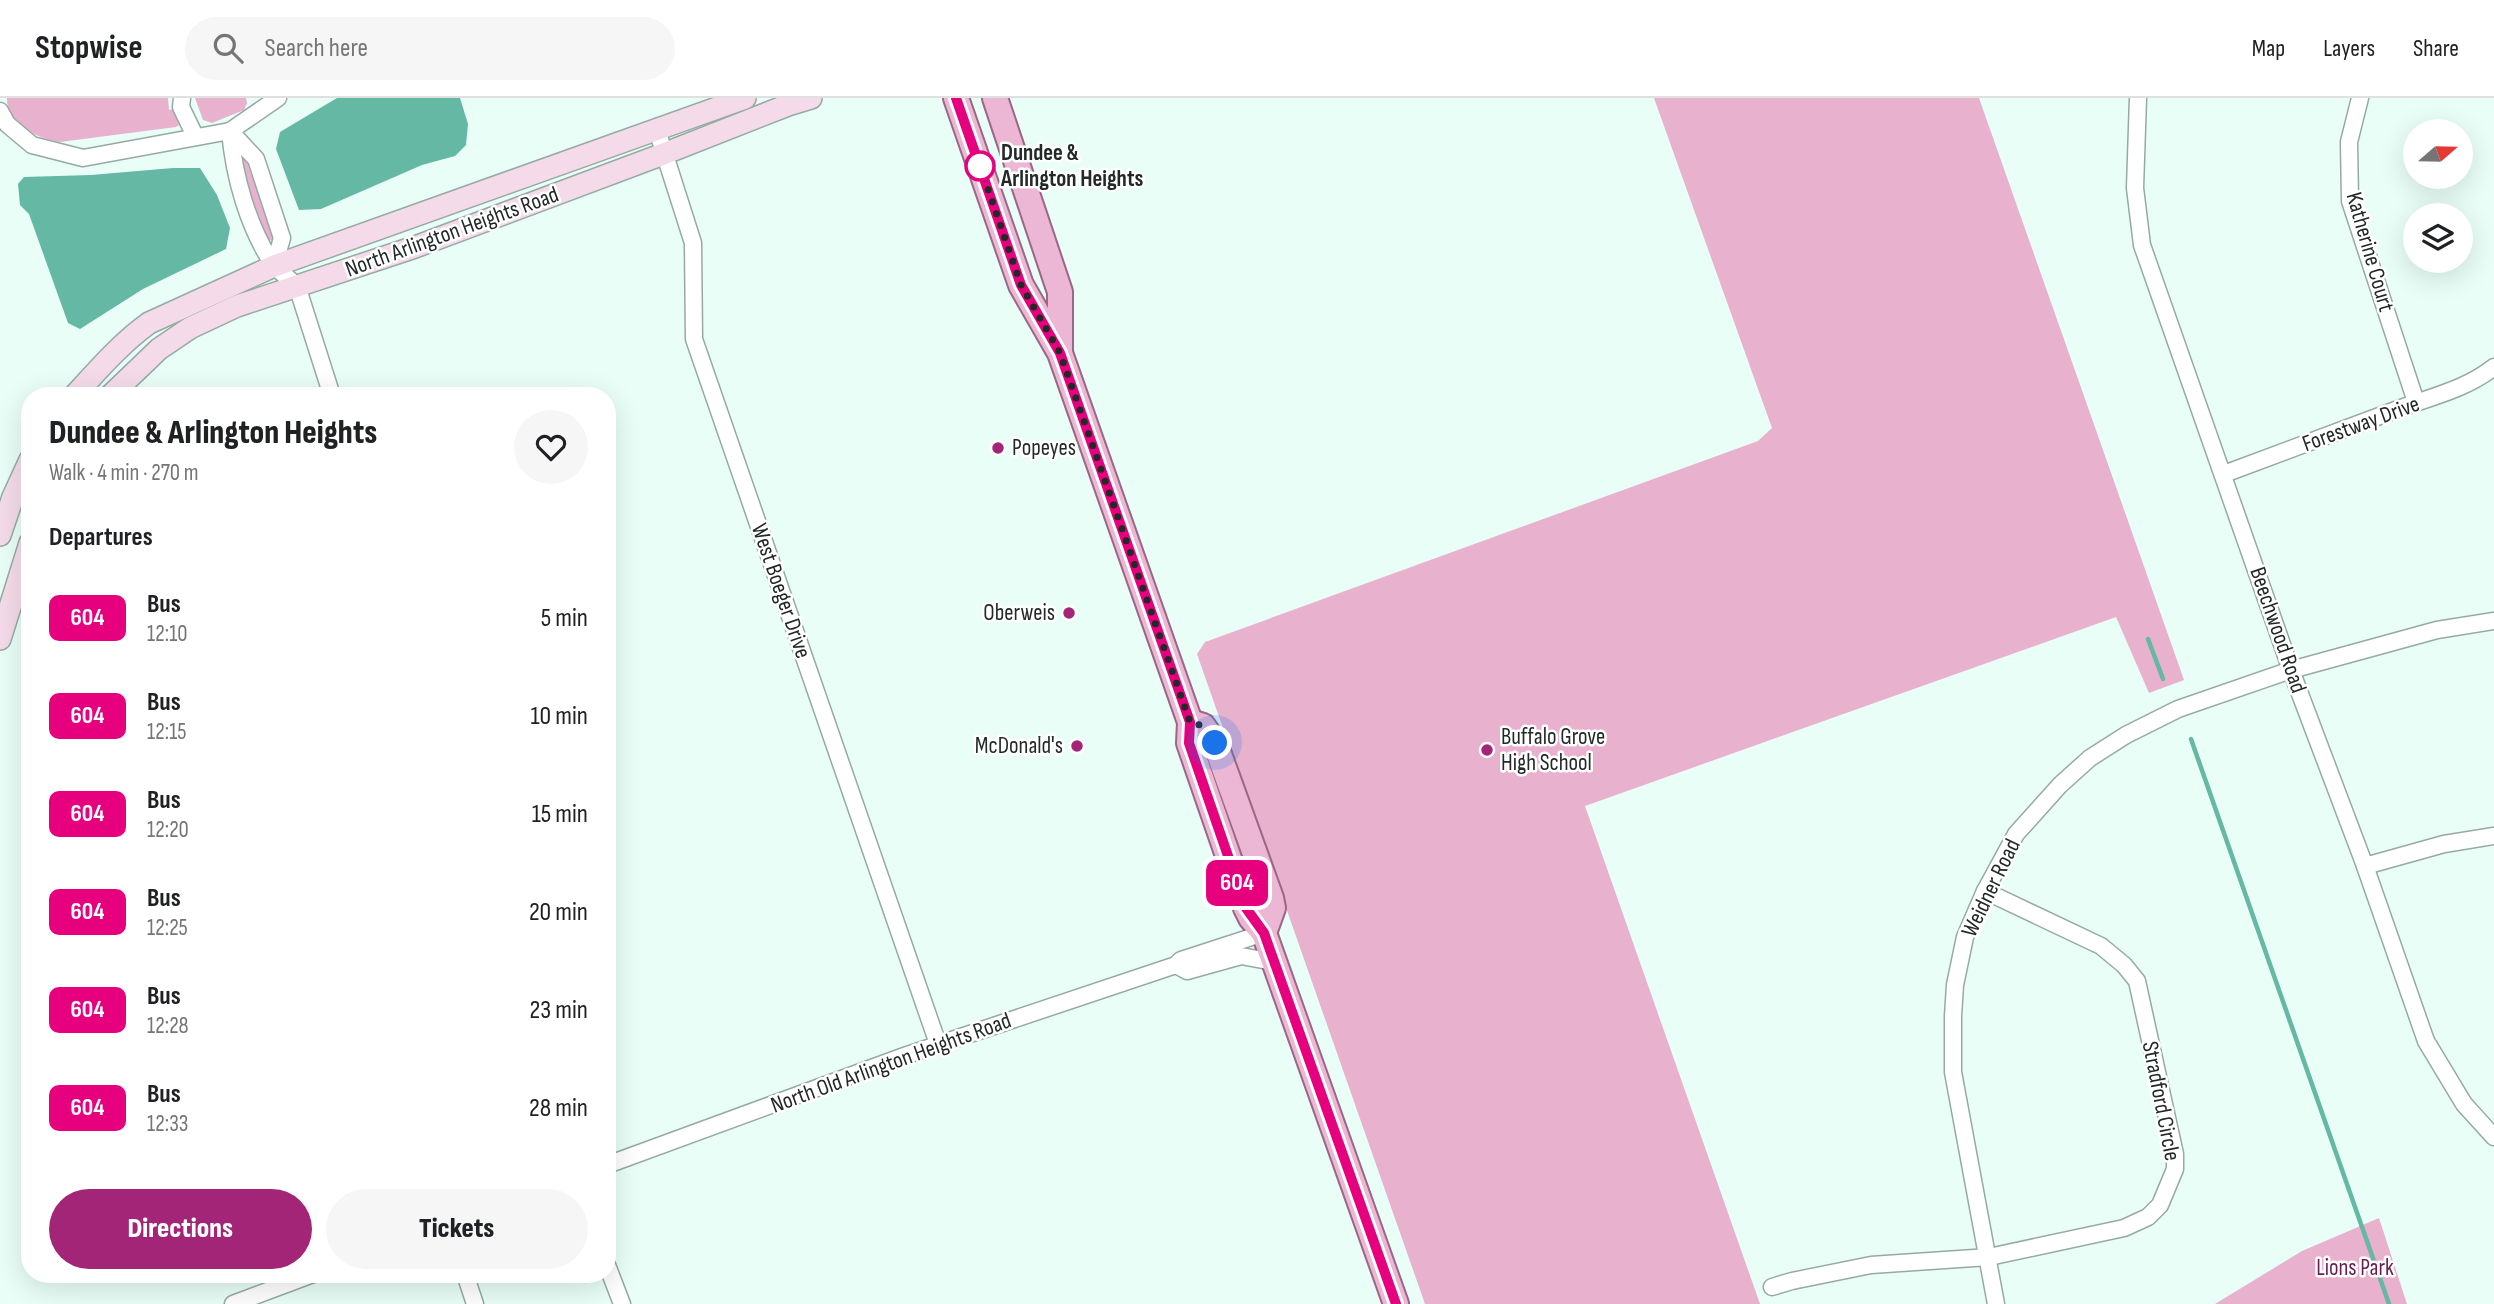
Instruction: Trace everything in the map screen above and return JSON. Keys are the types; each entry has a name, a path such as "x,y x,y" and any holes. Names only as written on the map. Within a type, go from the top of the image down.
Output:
{"main road":[{"name":"North Arlington Heights Road","path":"82,387 98,368 149,323 274,266 745,98"},
{"name":"North Arlington Heights Road","path":"119,387 159,349 190,328 237,306 415,247 811,98"},
{"path":"956,98 1021,285 1060,353 1190,722 1189,743 1206,796 1246,908 1264,933 1396,1304"},
{"path":"995,98 1060,292 1060,353"},
{"path":"0,535 21,480"},
{"path":"0,639 21,572"}],"street":[{"path":"182,98 181,107 195,136"},
{"path":"0,111 7,124 32,145 83,158 230,131 261,103 278,98"},
{"name":"Beechwood Road","path":"2138,98 2135,188 2142,245 2291,670 2365,866 2426,1041 2464,1104 2494,1137"},
{"name":"Katherine Court","path":"2360,98 2349,142 2350,201 2416,402"},
{"name":"West Boeger Drive","path":"657,130 693,243 694,339 938,1044"},
{"path":"230,131 233,165 260,245 274,266 297,286 329,387"},
{"path":"230,131 256,159 282,238 274,266"},
{"name":"Forestway Drive","path":"2224,474 2452,391 2480,378 2494,367"},
{"name":"Weidner Road","path":"1996,1304 1953,1072 1955,985 1965,937 1985,891 2016,834 2060,785 2091,758 2126,735 2178,709 2291,670 2438,630 2494,621"},
{"path":"2365,866 2444,844 2494,836"},
{"name":"Stradford Circle","path":"1772,1287 1871,1265 1989,1257 2124,1228 2148,1217 2160,1205 2175,1169 2175,1154 2137,981 2124,965 2101,946 1985,891"},
{"name":"North Old Arlington Heights Road","path":"616,1162 938,1044 1264,933"},
{"name":"North Old Arlington Heights Road","path":"1176,965 1187,971 1241,956 1274,961"},
{"path":"233,1304 289,1283"},
{"path":"468,1283 475,1304"},
{"path":"614,1283 622,1304"}],"green space":[{"path":"7,98 168,98 169,110 173,109 182,123 176,127 60,142 24,129 12,116"},
{"path":"195,98 246,98 247,103 244,110 212,123 203,120"},
{"name":"Buffalo Grove High School","path":"1654,98 1979,98 2184,680 2149,693 2116,617 1585,806 1760,1304 1425,1304 1197,654 1205,642 1758,441 1772,428"},
{"path":"240,155 245,157 274,237 273,241 267,239 238,159"},
{"name":"Lions Park","path":"2379,1218 2407,1304 2215,1304 2302,1251"}],"shaded area":[{"path":"337,98 460,98 468,124 466,145 455,156 422,165 321,209 299,210 276,149 280,132"},
{"path":"200,168 217,195 230,228 226,249 143,289 80,329 68,323 29,214 20,205 18,184 24,177"}],"waterway":[{"path":"2148,639 2163,679"},
{"path":"2191,739 2389,1304"}],"bus line":[{"name":"604","path":"956,98 1021,285 1060,353 1190,722 1189,743 1202,784 1246,908 1264,933 1396,1304"}],"place":[{"name":"Dundee & Arlington Heights","path":"980,166"},
{"name":"Popeyes","path":"998,448"},
{"name":"Oberweis","path":"1069,613"},
{"name":"McDonald's","path":"1077,746"},
{"name":"Buffalo Grove High School","path":"1487,750"}],"route":[{"path":"980,166 1021,285 1060,353 1190,722 1203,726 1215,743"}]}
